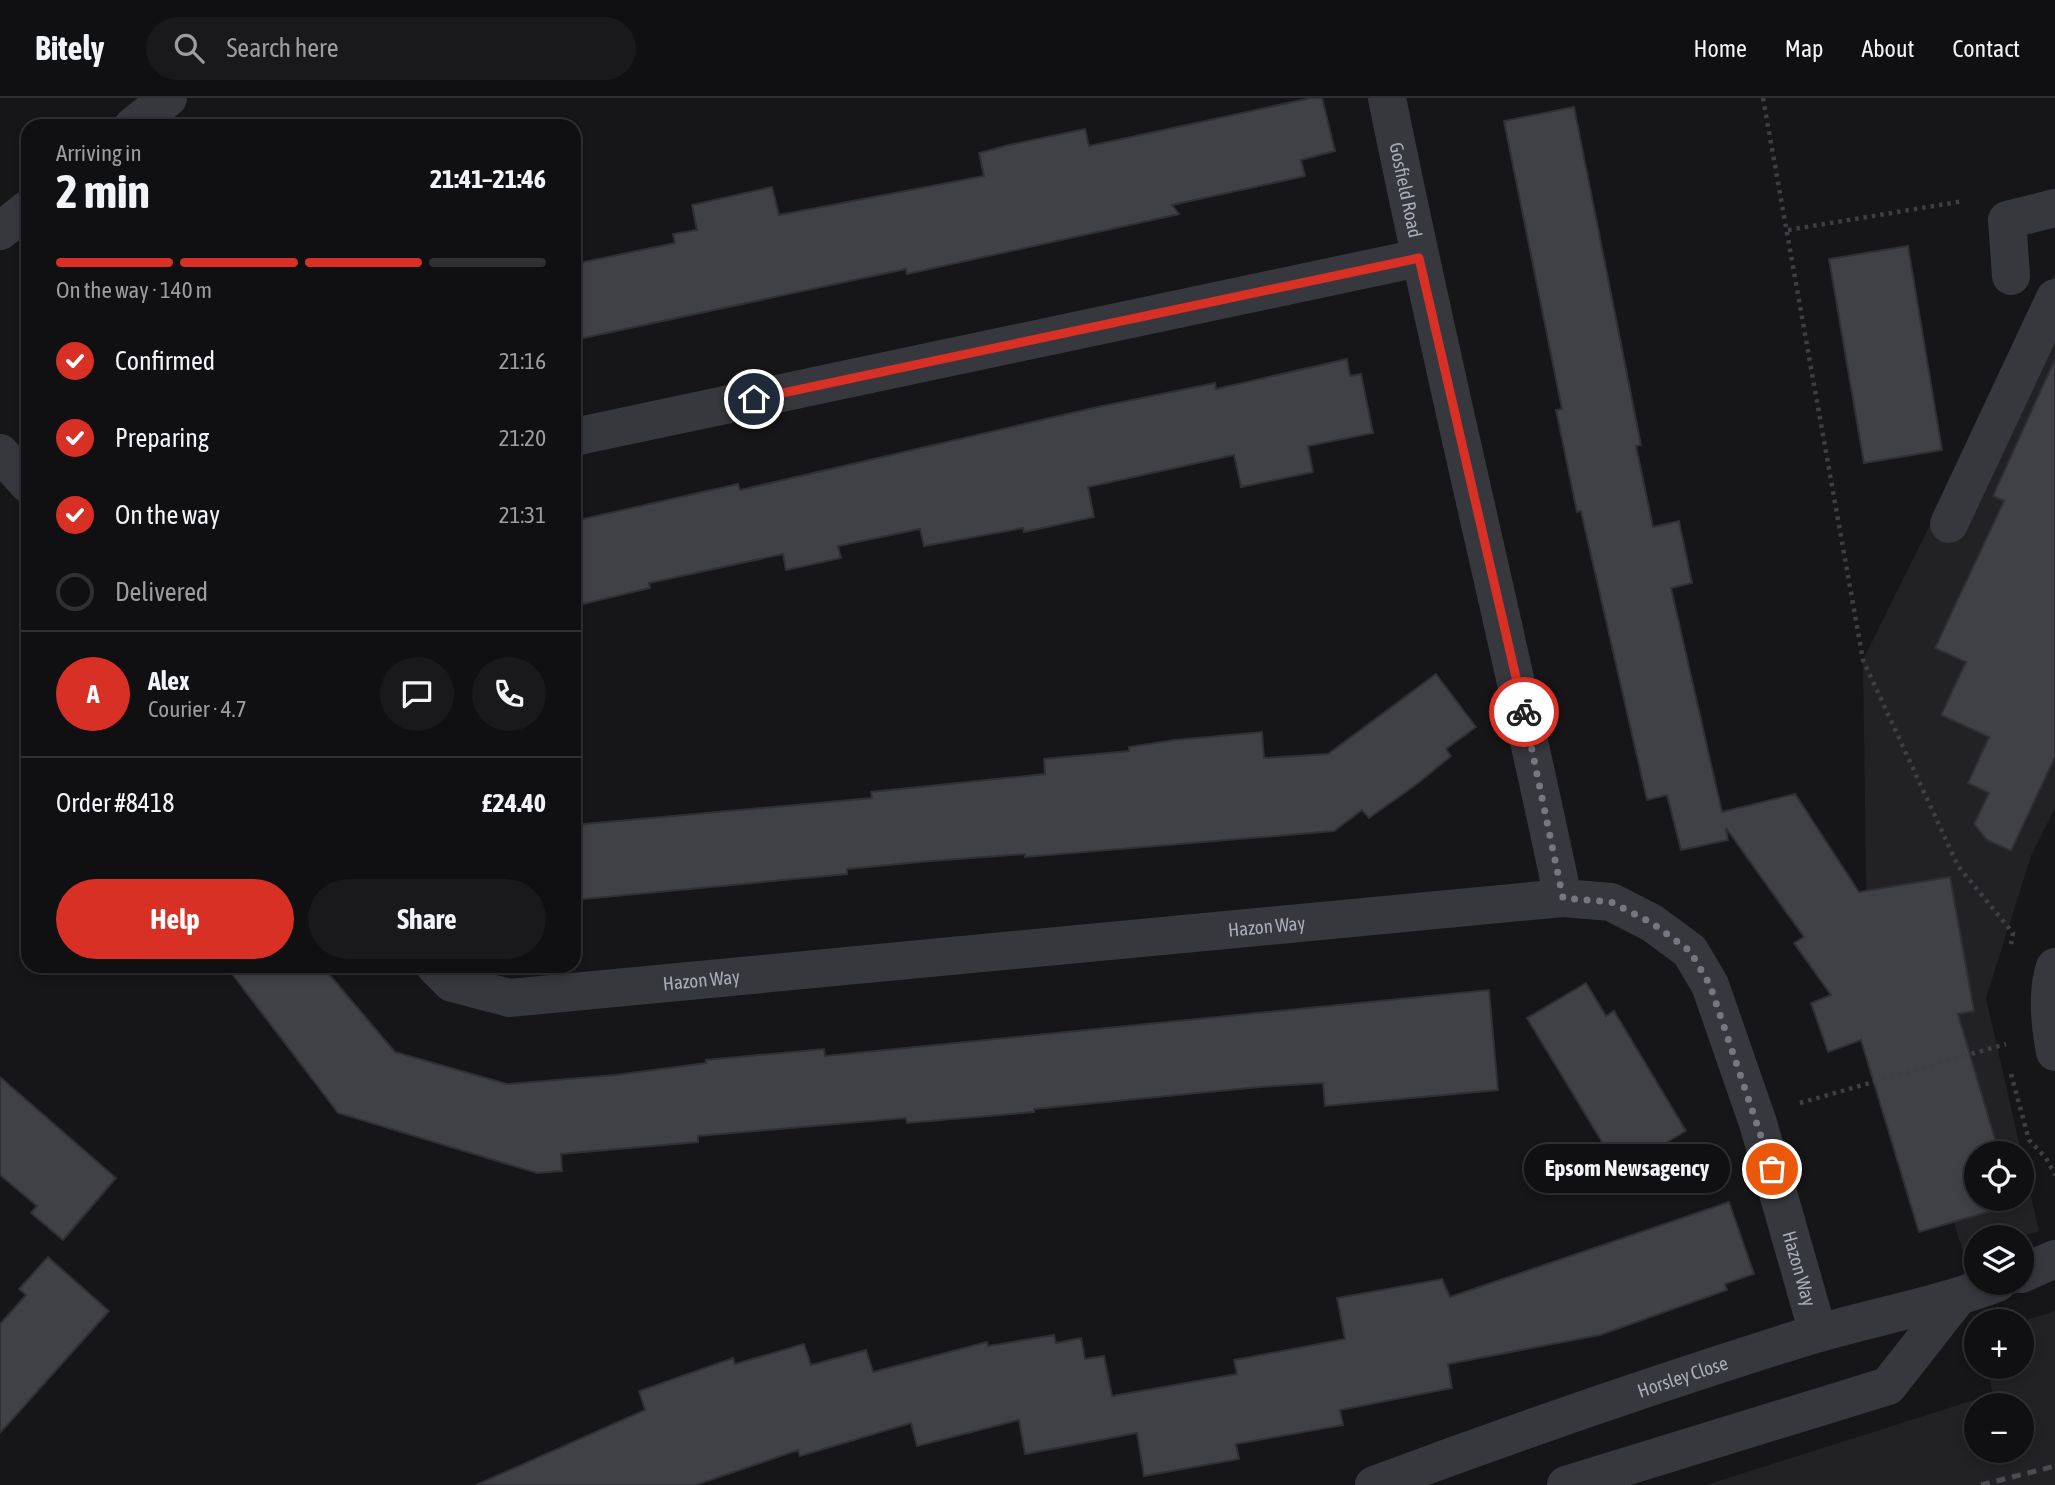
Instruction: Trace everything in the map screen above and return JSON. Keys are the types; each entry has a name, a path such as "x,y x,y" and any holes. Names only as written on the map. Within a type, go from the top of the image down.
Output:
{"street":[{"path":"141,119 168,98"},
{"name":"Gosfield Road","path":"1387,98 1419,258 1516,676 1563,898"},
{"path":"2011,276 2007,220 2055,208"},
{"path":"0,231 21,214"},
{"path":"581,436 1419,258"},
{"path":"1949,524 2055,298"},
{"path":"0,453 21,476"},
{"name":"Hazon Way","path":"442,973 452,983 509,998 1563,898 1611,902 1652,923 1690,951 1710,985 1755,1115 1818,1333"},
{"path":"2055,967 2051,979 2051,1031 2055,1052"},
{"path":"2034,1268 2055,1259"},
{"name":"Horsley Close","path":"1374,1485 1537,1423 1818,1333 1964,1295"},
{"path":"1566,1485 1888,1386 1956,1298"}],"path":[{"path":"1763,98 1863,660 1958,866 2013,933"},
{"path":"1788,230 1975,199"},
{"path":"1755,1115 2006,1044 2008,1055"},
{"path":"2010,1067 2029,1140 2046,1158 2055,1175"}],"shaded area":[{"path":"2055,273 2055,808 2031,856 1986,998 2019,1141 1964,1141 1964,1211 2034,1209 2039,1231 2034,1233 2034,1225 1964,1225 1964,1254 1867,951 1863,660"},
{"path":"2055,1311 2055,1485 1706,1485 1964,1403 1964,1463 2034,1463 2034,1393 1993,1393 1989,1379 2034,1379 2034,1318"}],"building":[{"path":"1311,98 1322,98 1335,151 1301,160 1305,176 1172,205 1179,214 907,274 906,269 581,339 581,263 675,243 673,234 697,230 692,205 772,187 779,215 984,176 979,153 1009,145 1085,129 1089,146"},
{"path":"1574,107 1641,445 1636,446 1653,527 1679,521 1692,583 1671,588 1722,812 1795,794 1859,892 1950,877 1974,1011 1958,1014 1995,1141 1964,1141 1964,1211 1991,1211 1919,1232 1861,1040 1828,1052 1811,1003 1831,995 1794,943 1804,937 1726,828 1728,840 1681,850 1667,795 1647,800 1581,511 1577,512 1556,410 1562,409 1504,121"},
{"path":"1908,246 1942,450 1864,463 1829,259"},
{"path":"1347,359 1350,376 1361,374 1373,433 1308,446 1313,472 1241,487 1234,455 1088,487 1094,517 1024,532 1023,528 924,546 920,529 838,546 841,558 786,570 783,554 649,583 650,588 581,604 581,519 738,484 740,490 1093,408 1215,383 1216,389"},
{"path":"2055,359 2055,757 2011,851 1987,840 1974,824 1989,793 1968,783 1989,737 1941,715 1966,662 1935,648 2004,501 1993,496"},
{"path":"1436,674 1476,727 1446,749 1451,756 1417,784 1369,818 1362,810 1334,831 1025,857 1025,854 931,861 847,869 847,874 581,899 581,824 872,798 871,792 1045,774 1044,759 1129,751 1129,747 1174,740 1262,732 1264,758 1328,754"},
{"path":"231,973 328,973 395,1052 507,1084 615,1075 706,1063 706,1060 824,1049 825,1056 1489,990 1498,1090 1325,1106 1323,1083 1260,1087 1034,1109 1034,1112 907,1123 906,1118 698,1136 698,1142 561,1154 562,1171 537,1173 338,1113"},
{"path":"1586,983 1606,1016 1614,1011 1686,1131 1619,1170 1527,1018"},
{"path":"0,1077 116,1178 63,1240 31,1213 37,1206 0,1175"},
{"path":"1729,1202 1754,1274 1725,1284 1727,1290 1600,1335 1448,1364 1452,1388 1340,1410 1343,1425 1236,1444 1239,1459 1144,1476 1137,1433 1025,1454 1019,1420 917,1446 911,1423 800,1456 798,1450 696,1485 476,1485 645,1410 639,1391 733,1358 735,1364 804,1344 811,1365 866,1350 873,1372 987,1342 988,1346 1054,1335 1056,1343 1081,1338 1085,1359 1104,1356 1112,1396 1237,1374 1234,1360 1345,1339 1337,1298 1442,1279 1450,1297"},
{"path":"48,1257 109,1311 0,1433 0,1324 26,1295 19,1289"}],"railway":[{"path":"1981,1485 2055,1466"}],"way so far":[{"path":"1524,712 1563,898 1611,902 1652,923 1690,951 1710,985 1772,1169"}],"place":[{"name":"Epsom Newsagency","path":"1772,1169"}],"route":[{"path":"754,399 1184,305 1419,258 1524,712"}]}
